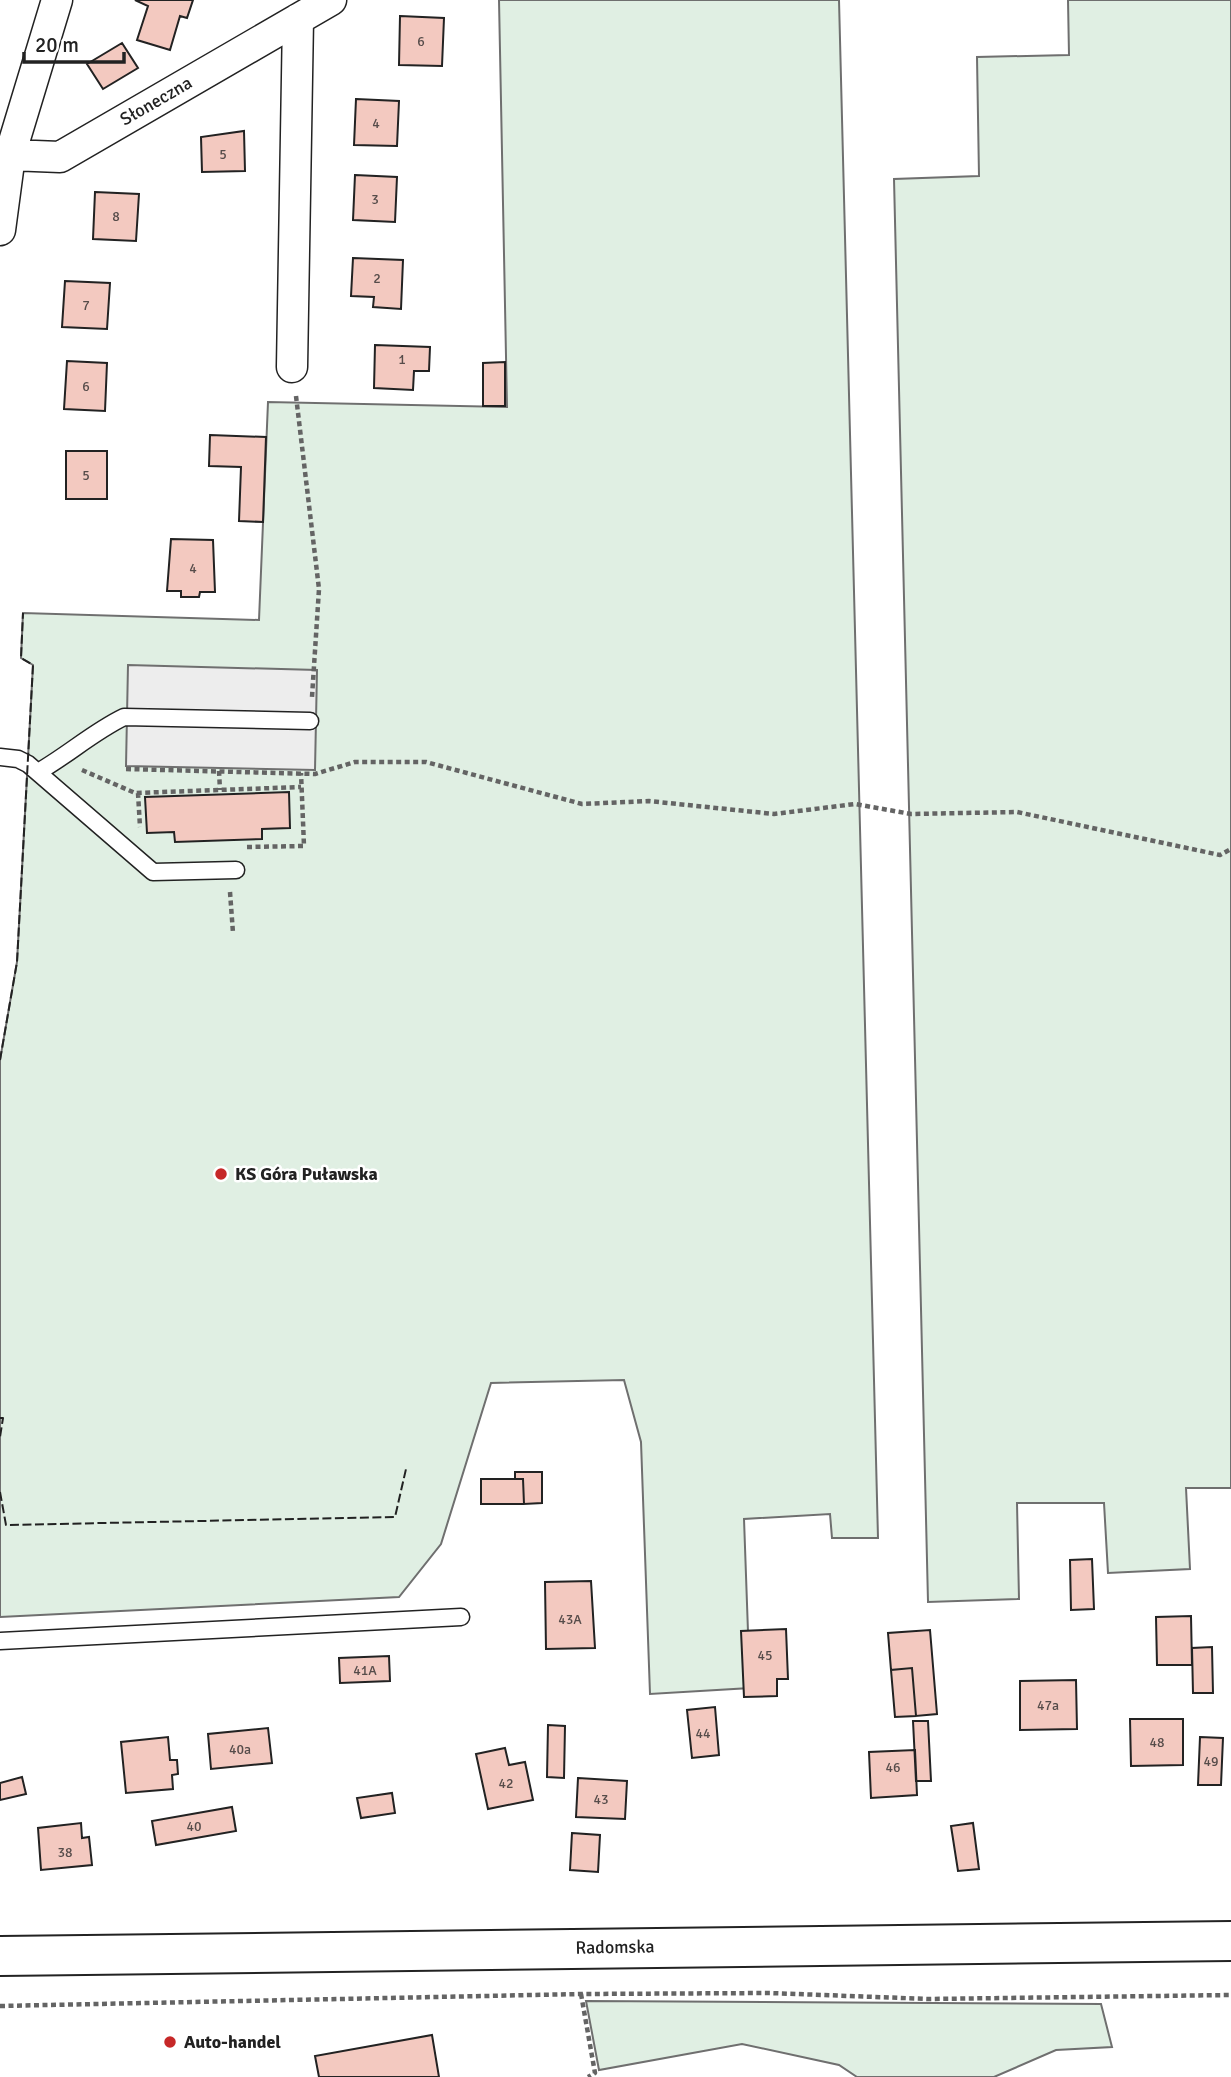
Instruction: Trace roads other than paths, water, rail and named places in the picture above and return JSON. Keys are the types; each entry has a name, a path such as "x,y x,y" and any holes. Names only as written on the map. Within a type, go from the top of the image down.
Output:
{"main road":[{"name":"Radomska","path":"0,1956 1231,1941"}],"street":[{"path":"0,230 10,155 57,0"},
{"name":"Słoneczna","path":"10,155 60,157 331,0"},
{"path":"292,368 298,19"}],"lane":[{"path":"38,772 59,760 102,727 124,717 310,721"},
{"path":"0,757 18,759 38,772 153,872 236,870"},
{"path":"0,1641 461,1617"}],"place":[{"name":"KS Góra Puławska","path":"221,1174"},
{"name":"Auto-handel","path":"170,2042"}]}
